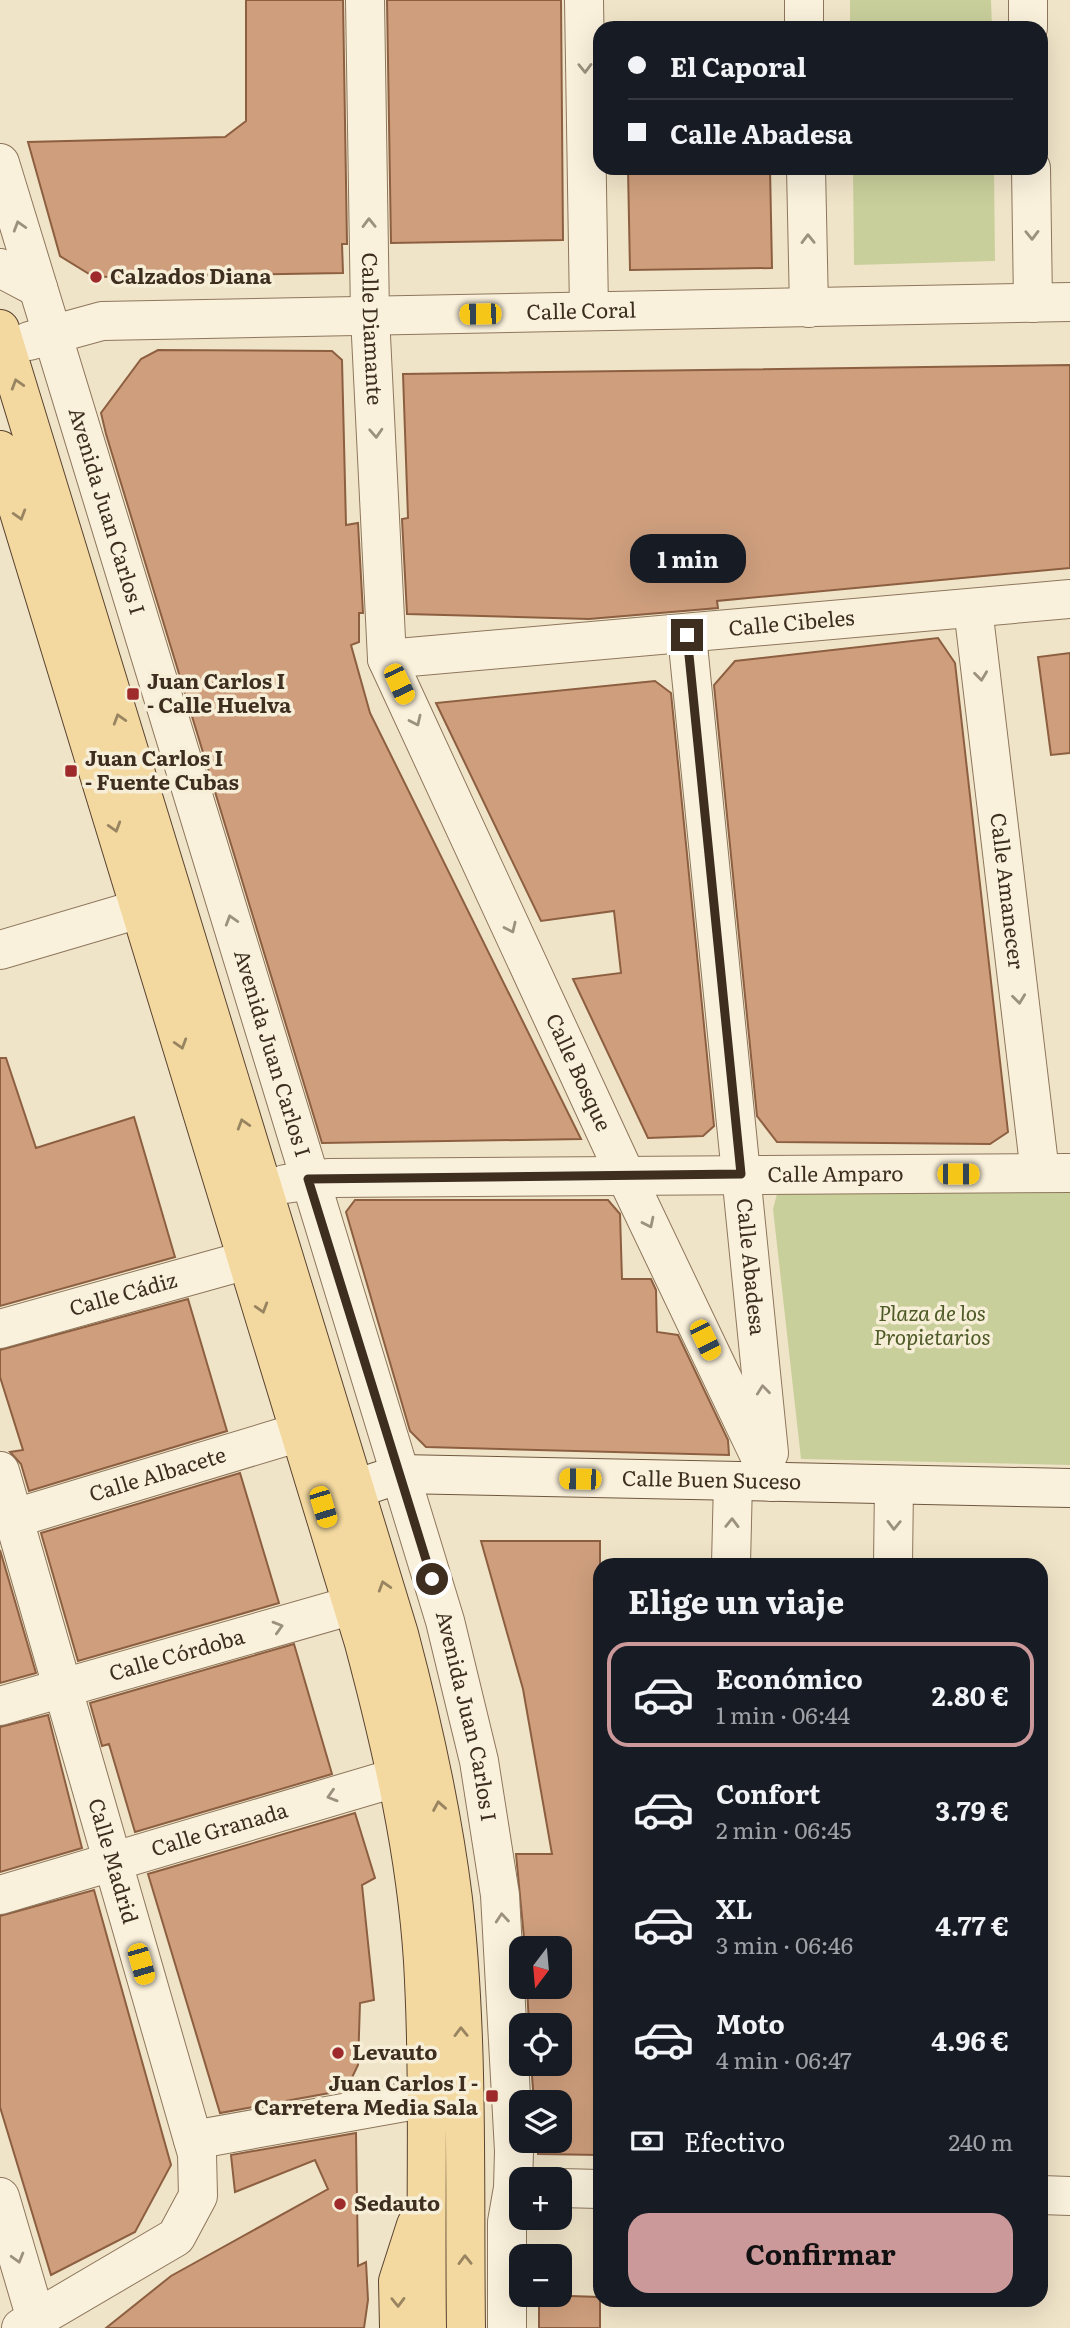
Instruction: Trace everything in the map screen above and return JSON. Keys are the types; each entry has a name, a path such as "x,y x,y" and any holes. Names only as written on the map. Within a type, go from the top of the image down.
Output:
{"main road":[{"name":"Avenida Juan Carlos I","path":"2,342 16,442 157,904 247,1260 353,1605 398,1777 419,1926 427,2098 427,2328"},
{"name":"Avenida Juan Carlos I","path":"157,904 263,1189 414,1692 444,1838 459,1982 466,2328"},
{"path":"399,2328 398,2281 426,2189"}],"street":[{"name":"Calle Diamante","path":"365,0 370,316 387,659"},
{"path":"584,0 589,311"},
{"path":"804,0 804,21"},
{"path":"1028,0 1028,21"},
{"name":"Avenida Juan Carlos I","path":"0,163 464,1692 491,1830 505,1954 516,2167"},
{"path":"806,175 809,308"},
{"path":"1032,175 1052,302"},
{"path":"0,268 38,288"},
{"name":"Calle Coral","path":"2,342 52,334 102,321 1052,302"},
{"path":"16,442 66,380"},
{"name":"Calle Cibeles","path":"387,659 1070,600"},
{"name":"Calle Amanecer","path":"973,608 1055,1173"},
{"name":"Calle Abadesa","path":"687,635 772,1482"},
{"name":"Calle Bosque","path":"387,659 625,1174 772,1482"},
{"path":"0,950 157,904"},
{"name":"Calle Amparo","path":"263,1189 308,1179 625,1174 1055,1173"},
{"name":"Calle Cádiz","path":"0,1329 247,1260"},
{"name":"Calle Albacete","path":"15,1518 300,1432"},
{"name":"Calle Madrid","path":"0,1471 197,2154 198,2196 176,2238 28,2324"},
{"name":"Calle Buen Suceso","path":"355,1489 400,1474 1070,1488"},
{"path":"731,1558 733,1481"},
{"path":"893,1558 894,1485"},
{"name":"Calle Córdoba","path":"0,1706 353,1605"},
{"name":"Calle Granada","path":"0,1895 398,1777"},
{"path":"193,2140 427,2098"},
{"path":"426,2189 509,2188"},
{"path":"572,2188 593,2189"},
{"path":"1048,2195 1070,2196"},
{"path":"0,2197 28,2324"},
{"name":"Avenida Juan Carlos I","path":"507,2328 509,2215"}],"green space":[{"path":"850,0 991,0 992,21 850,21"},
{"path":"853,175 994,175 995,261 854,265"},
{"name":"Plaza de los Propietarios","path":"778,1190 1070,1190 1070,1465 801,1459 773,1209"}],"building":[{"path":"246,0 343,0 347,244 342,244 343,273 94,277 60,256 28,142 225,137 246,121"},
{"path":"387,0 561,0 563,240 391,243"},
{"path":"628,175 770,175 772,268 630,270"},
{"path":"158,350 332,351 342,360 346,525 358,523 363,613 359,613 359,642 351,645 370,713 581,1139 322,1143 101,413 141,359"},
{"path":"1070,365 1070,568 717,601 718,608 589,619 407,614 402,519 408,518 403,374"},
{"path":"938,638 955,663 1008,1132 990,1144 777,1142 757,1116 714,685 735,661"},
{"path":"1070,653 1070,753 1051,755 1038,657"},
{"path":"655,681 671,693 714,1126 703,1136 648,1138 573,979 621,973 614,911 541,921 436,703"},
{"path":"0,1058 6,1058 36,1148 134,1117 175,1257 0,1306"},
{"path":"355,1200 608,1200 620,1214 622,1279 651,1279 656,1290 657,1332 678,1335 728,1440 729,1455 426,1447 410,1431 346,1212"},
{"path":"188,1299 227,1431 29,1491 21,1464 10,1452 23,1450 0,1377 0,1350"},
{"path":"240,1473 279,1603 78,1661 41,1533"},
{"path":"481,1541 600,1541 600,1558 593,1558 593,2155 538,2154 572,2153 572,2090 533,2090 532,2076 572,2076 572,2013 528,2013 528,1999 572,1999 572,1936 524,1936 516,1854 552,1854 523,1689"},
{"path":"0,1550 36,1673 0,1683"},
{"path":"294,1644 332,1774 135,1832 109,1744 102,1746 90,1703"},
{"path":"48,1715 82,1848 0,1872 0,1727"},
{"path":"355,1813 375,1878 362,1885 374,2000 360,2003 358,2065 346,2090 220,2113 148,1874"},
{"path":"94,1890 171,2165 135,2232 51,2275 0,2107 0,1916"},
{"path":"356,2133 358,2266 366,2262 368,2300 364,2328 106,2328 171,2276 328,2189 315,2160 235,2192 231,2155"},
{"path":"572,2296 593,2297 593,2307 600,2307 600,2328 539,2328 539,2307 572,2307"}],"place":[{"name":"Calzados Diana","path":"96,277"},
{"name":"Juan Carlos I - Calle Huelva","path":"133,694"},
{"name":"Juan Carlos I - Fuente Cubas","path":"71,771"},
{"name":"Levauto","path":"338,2053"},
{"name":"Juan Carlos I - Carretera Media Sala","path":"492,2096"},
{"name":"Sedauto","path":"340,2204"}],"route":[{"path":"432,1579 308,1179 741,1174 687,635"}]}
